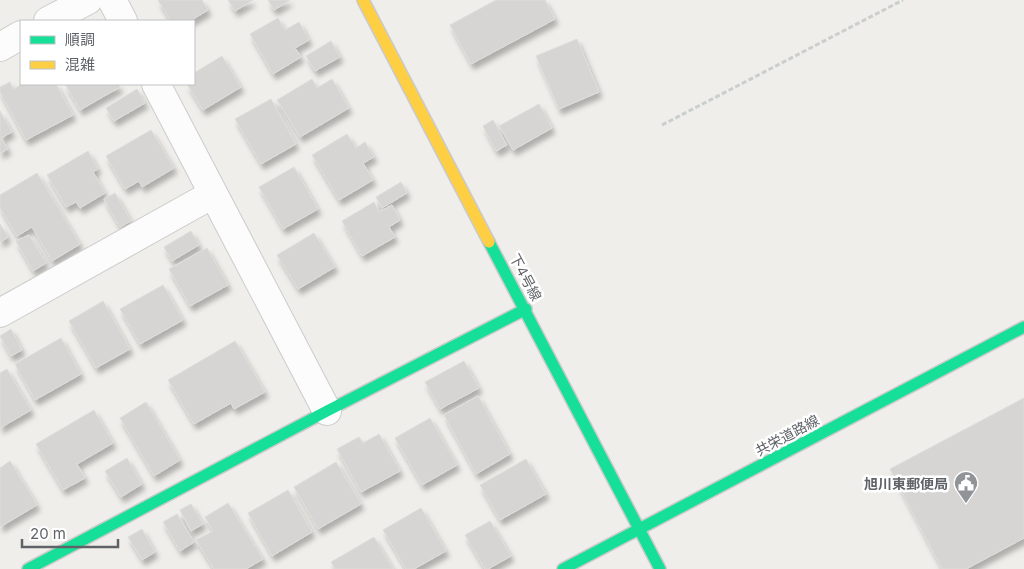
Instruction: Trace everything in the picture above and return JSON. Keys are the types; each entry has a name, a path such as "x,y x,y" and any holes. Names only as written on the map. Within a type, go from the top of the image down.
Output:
{"street":[{"path":"50,20 88,0"},
{"path":"112,0 122,20"},
{"name":"下4号線","path":"363,0 526,309 660,569"},
{"path":"0,46 20,36"},
{"path":"157,85 326,411"},
{"path":"0,313 214,194"},
{"path":"28,569 326,411 526,309"},
{"name":"共栄道路線","path":"564,569 1024,327"}],"path":[{"path":"662,125 904,0"}],"building":[{"path":"158,0 202,0 208,10 192,20 170,20"},
{"path":"228,0 253,0 235,11"},
{"path":"268,0 290,0 274,10"},
{"path":"496,0 545,0 555,19 471,64 450,25"},
{"path":"278,18 285,30 299,22 309,40 295,48 301,57 273,74 250,34"},
{"path":"577,39 599,92 559,109 536,56"},
{"path":"331,41 340,57 315,71 306,56"},
{"path":"222,56 241,87 203,110 188,85 195,85 195,72"},
{"path":"312,79 317,88 332,79 349,108 300,137 277,100"},
{"path":"10,82 13,89 21,85 57,85 73,115 26,140 0,92 0,87"},
{"path":"66,85 119,85 120,87 80,110"},
{"path":"137,89 145,103 114,121 106,108"},
{"path":"271,99 296,144 261,164 235,119"},
{"path":"539,104 552,128 513,150 499,126"},
{"path":"0,111 12,132 1,138 8,149 0,153"},
{"path":"493,120 507,145 496,151 483,126"},
{"path":"151,130 174,168 142,187 139,181 125,189 106,156"},
{"path":"347,134 356,148 365,142 374,157 363,163 373,180 339,200 312,155"},
{"path":"88,151 98,169 93,172 105,193 80,208 76,202 66,207 47,175"},
{"path":"294,167 318,209 283,229 259,187"},
{"path":"37,173 80,244 52,261 32,227 17,236 0,208 0,195"},
{"path":"401,182 407,193 382,208 376,197"},
{"path":"115,193 131,221 120,227 104,199"},
{"path":"374,202 379,212 392,205 400,220 389,227 395,237 362,256 342,221"},
{"path":"0,224 8,237 0,242"},
{"path":"191,231 199,245 172,261 164,247"},
{"path":"314,233 335,267 298,289 277,255"},
{"path":"29,235 46,263 33,271 16,241"},
{"path":"207,248 228,285 190,306 169,269"},
{"path":"163,285 183,320 140,344 120,309"},
{"path":"103,301 130,349 96,368 69,321"},
{"path":"11,329 22,350 11,356 0,336"},
{"path":"61,338 81,374 35,400 15,364"},
{"path":"235,341 265,392 234,409 231,403 194,424 168,380"},
{"path":"464,361 479,388 440,409 425,382"},
{"path":"7,369 31,410 0,428 0,373"},
{"path":"478,396 510,454 476,474 444,415"},
{"name":"旭川東郵便局","path":"1024,398 1024,538 966,569 942,569 890,469"},
{"path":"146,402 180,460 154,476 120,418"},
{"path":"94,410 113,443 77,464 85,478 63,490 36,444"},
{"path":"430,418 457,465 422,485 395,438"},
{"path":"379,434 400,471 361,492 337,449 359,437 363,443"},
{"path":"127,458 142,484 121,497 105,471"},
{"path":"526,459 546,494 500,520 480,485"},
{"path":"10,461 37,505 0,527 0,468"},
{"path":"336,462 361,504 318,529 294,487"},
{"path":"288,490 312,532 272,556 248,513"},
{"path":"228,503 263,559 246,569 214,569 196,540 213,531 205,517"},
{"path":"191,504 203,524 191,531 180,510"},
{"path":"421,508 446,551 414,569 406,569 383,530"},
{"path":"177,514 194,542 180,551 163,522"},
{"path":"490,521 511,556 485,569 465,535"},
{"path":"142,529 155,552 142,560 128,537"},
{"path":"374,537 393,569 335,569 331,562"}],"traffic: fast":[{"path":"489,242 660,569"},
{"path":"28,569 327,411 526,309"},
{"path":"563,569 1024,327"}],"traffic: slow":[{"path":"363,0 489,242"}],"place":[{"name":"旭川東郵便局","path":"966,504"}]}
